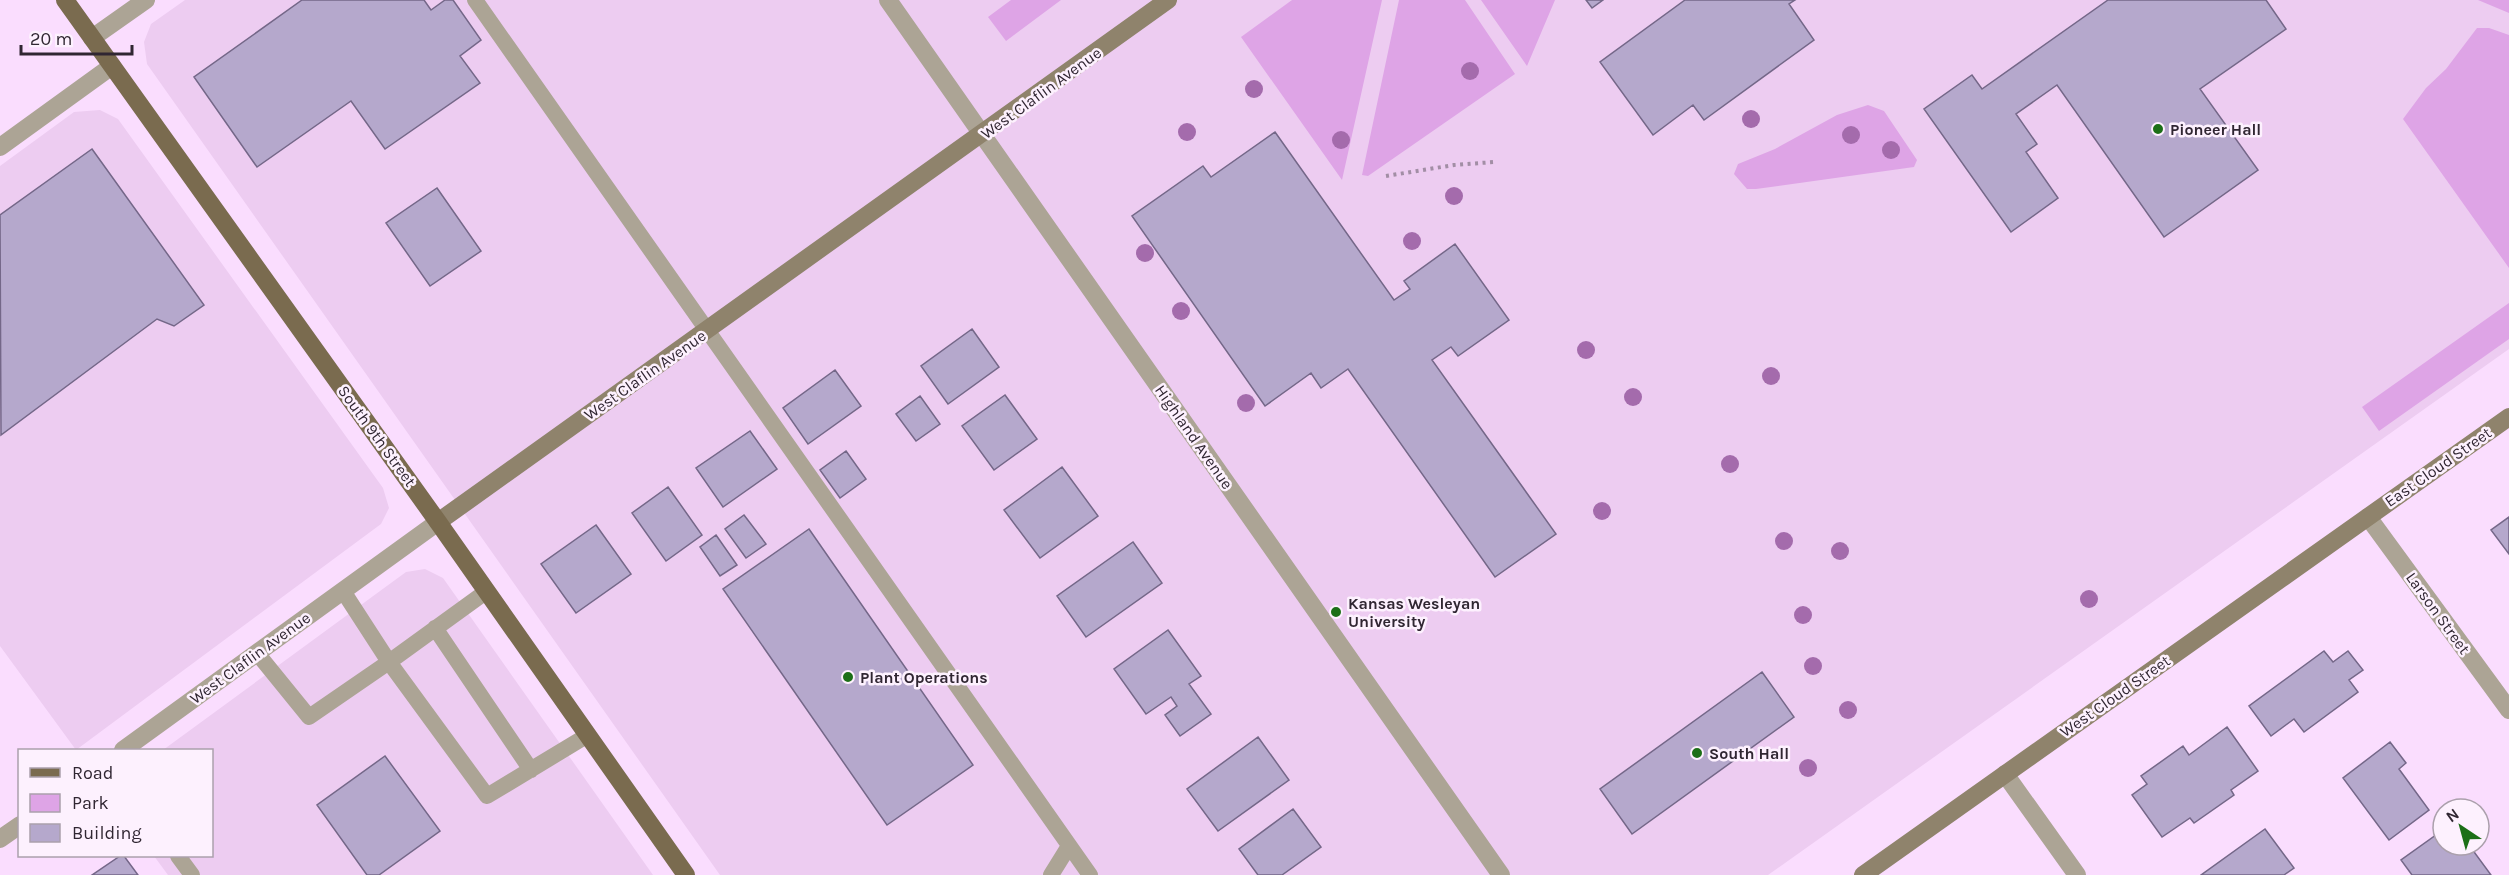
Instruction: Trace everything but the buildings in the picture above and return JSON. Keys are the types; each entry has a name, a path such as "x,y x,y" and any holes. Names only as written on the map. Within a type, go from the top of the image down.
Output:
{"main road":[{"name":"South 9th Street","path":"66,0 487,591 686,875"},
{"name":"West Claflin Avenue","path":"438,522 1168,0"},
{"name":"East Cloud Street","path":"2368,517 2509,417"},
{"name":"West Cloud Street","path":"1863,875 2368,517"}],"street":[{"path":"92,38 146,0"},
{"name":"Highland Avenue","path":"888,0 1501,875"},
{"path":"0,147 112,66"},
{"name":"Larson Street","path":"2368,517 2509,710"},
{"name":"West Claflin Avenue","path":"124,749 438,522"},
{"path":"2004,774 2077,875"},
{"path":"0,839 18,826"}],"lane":[{"path":"475,0 1090,875"},
{"path":"343,591 389,662 487,796 588,735"},
{"path":"257,653 309,717 487,591"},
{"path":"435,628 531,770"},
{"path":"1051,875 1069,846"},
{"path":"179,857 192,875"}],"path":[{"path":"1386,176 1454,165 1494,162"}],"shaded area":[{"name":"Kansas Wesleyan University","path":"185,0 2509,0 2509,349 1768,875 720,875 147,64 144,42 151,24"},
{"path":"100,110 118,119 383,488 389,508 381,524 77,749 0,646 0,166 74,112"},
{"path":"425,569 443,578 653,875 168,875 155,857 213,857 213,749 164,749 406,572"}],"green space":[{"path":"1011,0 1061,0 1006,41 988,17"},
{"path":"1292,0 1382,0 1342,180 1241,37"},
{"path":"1399,0 1465,0 1515,74 1368,176 1362,175"},
{"path":"1481,0 1555,0 1527,66"},
{"path":"2478,0 2509,0 2509,13"},
{"path":"2477,28 2489,28 2509,35 2509,268 2403,119 2426,88 2446,69"},
{"path":"1868,105 1884,111 1917,160 1914,167 1756,189 1747,189 1734,174 1738,164 1775,149 1837,115"},
{"path":"2509,303 2509,339 2379,431 2362,407"}],"place":[{"name":"Pioneer Hall","path":"2158,129"},
{"name":"Kansas Wesleyan University","path":"1336,612"},
{"name":"Plant Operations","path":"848,677"},
{"name":"South Hall","path":"1697,753"}]}
